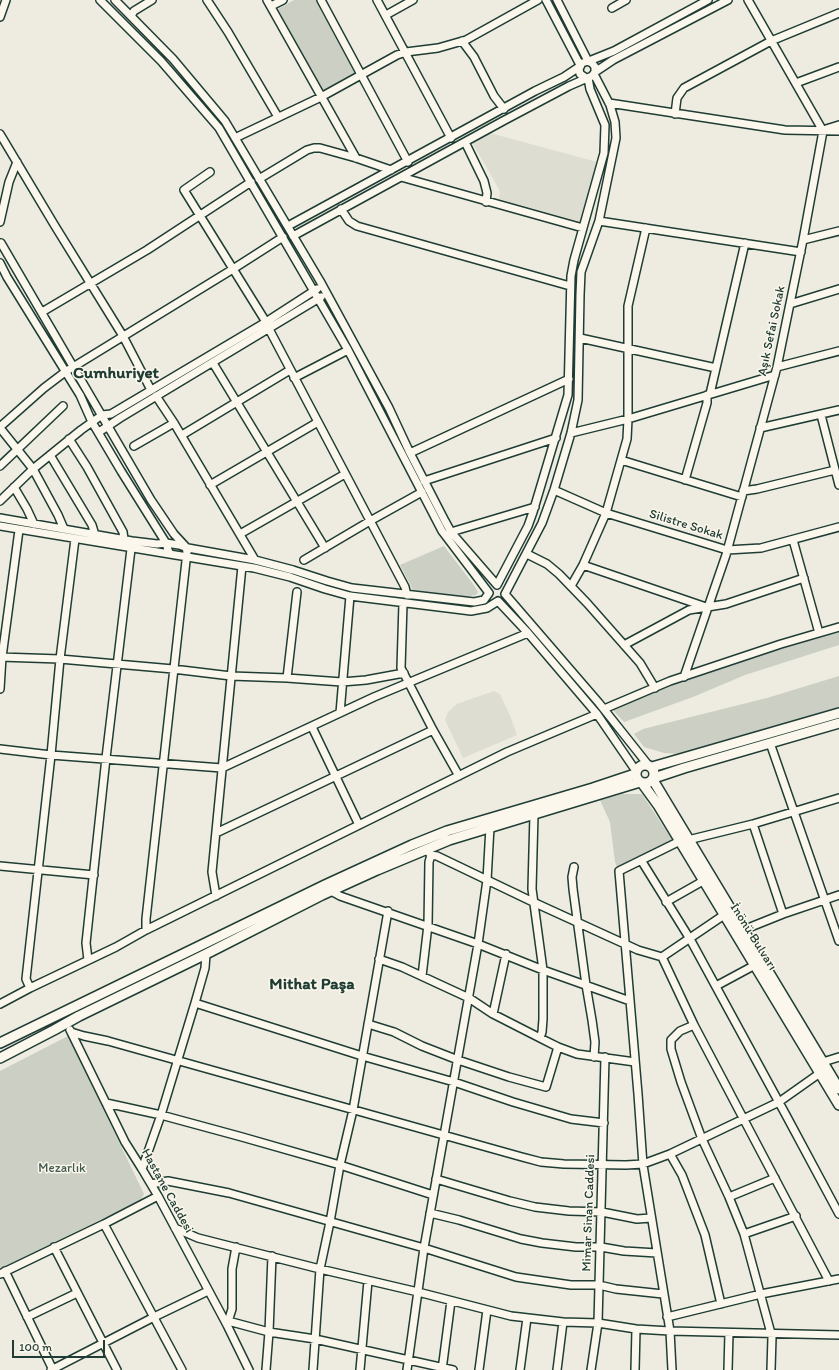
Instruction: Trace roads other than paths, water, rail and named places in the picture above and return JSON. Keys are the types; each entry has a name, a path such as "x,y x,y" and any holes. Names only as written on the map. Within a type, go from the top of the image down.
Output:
{"main road":[{"path":"0,1043 325,885 412,845 447,831 593,788 636,772 643,765 650,767 839,713"},
{"path":"0,1058 54,1030 69,1028 79,1016 331,891 429,852 449,840 641,783 648,784 653,779 684,768 839,723"},
{"path":"650,767 654,772 653,779"},
{"path":"636,772 636,779 641,783"},
{"name":"İnönü Bulvarı","path":"653,779 703,881 839,1105"},
{"name":"İnönü Bulvarı","path":"641,783 684,841 743,930 839,1089"},
{"path":"47,1020 54,1024 54,1030"},
{"path":"9,1039 6,1042 7,1049 10,1051 15,1050"}],"street":[{"path":"0,17 6,0"},
{"path":"100,0 155,55 219,128 348,350 442,531 493,599 498,601 528,633 597,714 636,772"},
{"path":"115,0 173,59 225,121 322,286 389,408 410,453 451,532 497,585 504,588 505,594 604,709 650,767"},
{"path":"131,16 134,11 152,0"},
{"path":"207,0 228,32 278,117"},
{"path":"283,0 269,3 356,158"},
{"path":"321,0 408,162"},
{"path":"378,0 451,138"},
{"path":"386,15 413,0"},
{"path":"235,138 321,97 397,55 406,52 438,48 466,40 538,0"},
{"path":"546,0 580,66 580,74 591,75"},
{"path":"0,518 95,535 157,544 166,543 255,560 352,588 474,602 484,600 490,593 493,586 497,585 528,526 568,395 570,286 574,260 604,153 604,125 590,89 591,75 594,64 588,61 557,0"},
{"path":"612,8 626,0"},
{"path":"288,226 408,162 535,91 564,77 584,62 614,51 708,0"},
{"path":"293,236 401,176 591,75 613,60 728,0"},
{"path":"748,0 823,131"},
{"path":"674,114 677,98 684,88 771,41 839,12"},
{"path":"131,30 138,24"},
{"path":"462,41 474,57 494,96 504,109"},
{"path":"155,55 162,48"},
{"path":"796,83 839,67"},
{"path":"0,526 131,549 242,566 290,577 350,596 471,610 487,608 502,599 528,554 542,523 554,490 571,433 578,400 581,272 599,221 616,138 615,122 609,103 591,75"},
{"path":"609,103 785,130 839,131"},
{"path":"823,131 839,125"},
{"name":"Aşık Sefai Sokak","path":"684,677 727,550 775,375 801,252 823,131"},
{"path":"0,134 123,336 151,390"},
{"path":"465,142 484,181 487,193 486,202"},
{"path":"259,179 307,150 314,148 320,148 356,158 391,170"},
{"path":"0,222 9,182 17,162"},
{"path":"210,172 184,190 201,215 267,325 405,587 407,595"},
{"path":"401,176 486,202 583,228"},
{"path":"42,312 147,250 251,182"},
{"path":"341,209 349,221 357,226 570,286"},
{"path":"599,221 801,252"},
{"path":"571,586 606,514 627,439 628,306 646,228"},
{"path":"803,240 839,231"},
{"path":"64,529 33,469 0,428 44,388 65,372 234,269 283,237"},
{"path":"0,242 151,500 174,534 186,547 187,552 173,669 146,930"},
{"path":"685,480 716,368 745,243"},
{"path":"0,263 7,277 80,395 92,422 166,543 170,554"},
{"path":"99,432 156,396 213,363 322,286"},
{"path":"790,304 839,289"},
{"path":"0,501 33,469 92,422 102,416 111,414 267,325 326,294"},
{"path":"580,338 716,368"},
{"path":"294,378 348,350"},
{"path":"777,367 839,350"},
{"path":"213,363 325,548"},
{"path":"182,435 290,370"},
{"path":"571,433 628,419 775,375"},
{"path":"410,453 569,379"},
{"path":"156,396 182,435 255,560"},
{"path":"0,466 63,406"},
{"path":"760,428 839,410"},
{"path":"821,414 839,485"},
{"path":"134,446 174,422"},
{"path":"210,485 318,422"},
{"path":"424,481 556,438"},
{"path":"69,439 87,467 123,532 124,539"},
{"path":"50,455 92,525 95,535"},
{"path":"621,460 685,480 742,494 835,470"},
{"path":"240,534 345,474"},
{"path":"14,487 34,524"},
{"name":"Silistre Sokak","path":"554,490 606,514 727,550 761,548 839,527"},
{"path":"304,560 422,492"},
{"path":"451,532 535,507"},
{"path":"0,689 1,657 19,530"},
{"path":"30,988 26,979 52,755 60,659 75,539"},
{"path":"793,540 820,632"},
{"path":"88,960 86,943 131,549"},
{"path":"528,554 547,564 571,586 640,663 655,688"},
{"path":"582,565 708,608"},
{"path":"216,896 212,872 242,566"},
{"path":"624,645 689,610 708,608 734,602 804,578"},
{"path":"287,678 297,592"},
{"path":"340,713 350,596"},
{"path":"403,603 401,668 459,776"},
{"path":"604,709 684,677 839,627"},
{"path":"0,749 52,755 222,768 408,682 528,633"},
{"path":"1,657 60,659 173,669 231,676 342,682 366,680 404,673"},
{"path":"0,1004 116,947 146,930 507,752 597,714"},
{"path":"312,726 359,825"},
{"path":"216,833 337,777 433,730"},
{"path":"770,744 839,941"},
{"path":"672,1370 670,1331 656,1253 643,1164 619,871 684,841 753,824 838,800"},
{"path":"534,814 532,889 542,970 543,1018 540,1038"},
{"path":"753,824 783,914"},
{"path":"407,1370 424,1248 478,944 487,880 490,827"},
{"path":"422,976 428,925 429,852 578,923 638,950 662,957 694,1025 829,1281"},
{"path":"641,860 690,939 780,1102 839,1214"},
{"path":"0,866 94,875"},
{"path":"574,867 572,877 573,889 595,1042 594,1057"},
{"path":"666,902 703,881"},
{"path":"331,891 340,896 428,925 506,954 542,970 630,1001"},
{"path":"743,930 783,914 839,895"},
{"path":"313,1370 320,1269 340,1165 353,1110 388,911"},
{"path":"662,957 724,915"},
{"path":"142,1168 161,1115 206,968 206,954"},
{"path":"493,1014 506,954"},
{"path":"379,959 402,966 468,998 493,1014 540,1038 577,1054 635,1062"},
{"path":"716,986 755,965"},
{"path":"195,1003 362,1056 454,1082 513,1102 571,1119 604,1123"},
{"path":"368,1024 394,1032 422,1046 458,1060 509,1077 546,1087 558,1046"},
{"path":"694,1025 680,1031 671,1040 671,1049 681,1082 702,1139 729,1197 744,1234 771,1333 771,1370"},
{"path":"69,1028 177,1061 541,1162 564,1164 643,1164 670,1154 780,1102 820,1074"},
{"name":"Hastane Caddesi","path":"69,1028 125,1142 158,1196 208,1291 227,1323 249,1370"},
{"name":"Mimar Sinan Caddesi","path":"591,1370 598,1323 605,1057"},
{"path":"823,1062 839,1057"},
{"path":"106,1103 161,1115 340,1165 433,1195"},
{"path":"670,1154 682,1175 705,1235 721,1304"},
{"path":"729,1197 775,1178"},
{"path":"436,1180 535,1207 569,1211 602,1212 637,1219 651,1218"},
{"path":"151,1184 168,1181 229,1193 424,1248 516,1277 571,1285 599,1285 616,1289 663,1294"},
{"path":"158,1196 104,1224 2,1273 27,1317 52,1370 154,1317 208,1291"},
{"path":"430,1213 459,1220 521,1239 576,1247 601,1247 624,1252 656,1253"},
{"path":"744,1234 796,1216"},
{"path":"104,1224 182,1370"},
{"path":"174,1228 198,1238 511,1316 563,1322 598,1323 636,1329 670,1331 839,1335"},
{"path":"54,1247 117,1370"},
{"path":"236,1247 232,1269 232,1309 227,1323 269,1332 314,1339 442,1369 453,1370"},
{"path":"266,1370 272,1256"},
{"path":"667,1317 761,1294 839,1279"},
{"path":"360,1370 368,1281"},
{"path":"27,1317 78,1293"},
{"path":"442,1369 451,1301"},
{"path":"479,1370 487,1310"},
{"path":"520,1370 527,1318"},
{"path":"557,1370 563,1322"},
{"path":"635,1370 636,1329"},
{"path":"728,1370 729,1333"}],"district":[{"name":"Cumhuriyet","path":"116,374"},
{"name":"Mithat Paşa","path":"312,985"}],"park label":[{"name":"Mezarlık","path":"62,1169"}]}
